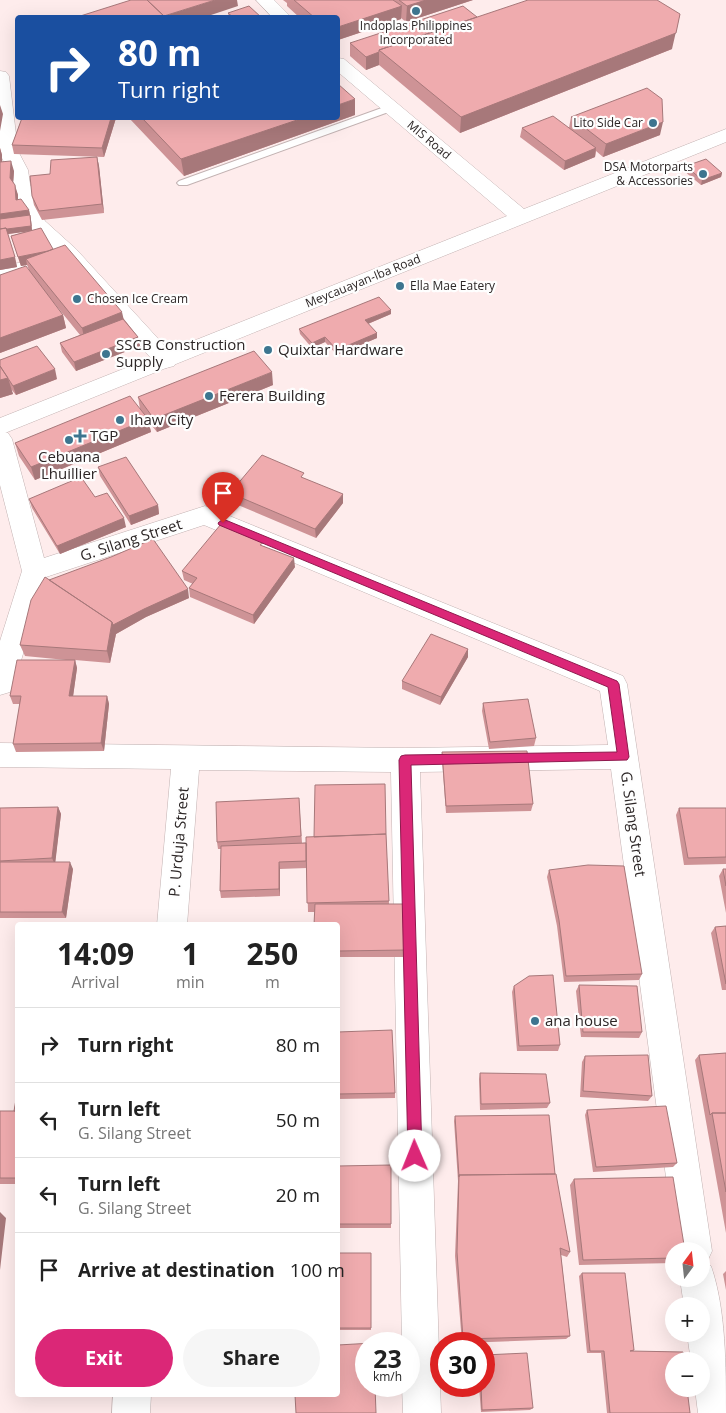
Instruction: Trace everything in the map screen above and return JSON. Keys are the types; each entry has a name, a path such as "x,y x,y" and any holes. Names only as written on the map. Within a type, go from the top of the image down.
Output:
{"street":[{"path":"264,0 281,15"},
{"name":"MIS Road","path":"340,65 521,218"},
{"path":"0,76 8,151 18,170 28,210 37,224 69,254 166,361"},
{"name":"Meycauayan-Iba Road","path":"0,427 726,135"},
{"path":"0,272 21,269 69,254"},
{"path":"0,439 35,571 0,684"},
{"name":"G. Silang Street","path":"35,571 205,515 613,684 693,1242"},
{"path":"0,755 405,760 623,757"},
{"name":"P. Urduja Street","path":"172,922 186,758"},
{"path":"405,760 422,1413"},
{"path":"699,1288 717,1413"},
{"path":"131,1413 132,1397"}],"lane":[{"path":"183,183 390,108"}],"building":[{"path":"131,0 147,0 163,15 84,15"},
{"path":"147,0 215,0 167,15 163,15"},
{"path":"294,0 393,0 402,6 340,26 340,15 312,15"},
{"path":"399,0 426,0 407,6"},
{"path":"528,0 657,0 680,14 676,33 461,117 379,50"},
{"path":"249,6 259,15 230,15 228,13"},
{"path":"463,6 477,17 379,50 379,52 366,57 350,43"},
{"path":"340,86 355,99 340,104"},
{"path":"647,88 662,99 663,122 606,144 571,117"},
{"path":"553,116 596,148 565,161 522,128"},
{"path":"21,120 110,120 102,148 12,145"},
{"path":"144,120 297,120 181,159"},
{"path":"97,157 102,204 39,211 32,196 30,176 50,174 51,160"},
{"path":"706,159 722,173 702,180 686,166"},
{"path":"11,161 10,178 15,185 16,200 21,199 29,210 0,214 0,162"},
{"path":"30,215 31,226 0,229 0,219"},
{"path":"6,228 15,257 0,260 0,229"},
{"path":"41,228 53,249 18,257 11,236"},
{"name":"Chosen Ice Cream","path":"65,245 122,312 82,328 26,259"},
{"path":"26,266 63,315 0,338 0,275"},
{"path":"379,297 391,310 365,320 377,333 337,350 325,337 312,343 299,329"},
{"path":"123,319 138,337 74,362 60,343"},
{"path":"37,346 55,369 13,386 0,366 0,360"},
{"path":"254,351 272,372 154,419 138,397"},
{"path":"0,366 8,378 0,380"},
{"path":"130,396 148,419 31,467 15,443"},
{"path":"262,455 304,473 301,477 343,494 315,529 230,493"},
{"path":"126,457 158,505 129,516 98,467"},
{"path":"81,477 95,497 107,493 124,518 57,546 29,499"},
{"path":"221,524 264,542 260,545 294,558 253,615 189,588 197,578 182,571"},
{"path":"153,539 188,589 113,625 112,622 49,580 111,557"},
{"path":"45,577 112,622 107,651 20,645 31,600"},
{"path":"431,634 468,649 441,697 402,681"},
{"path":"17,660 75,660 69,696 107,696 101,743 13,744 21,696 10,696"},
{"path":"528,699 536,738 490,742 483,703"},
{"path":"527,751 533,804 446,806 442,752"},
{"path":"385,784 386,834 314,837 315,785"},
{"path":"299,798 301,836 217,842 216,802"},
{"path":"58,807 52,858 0,861 0,808"},
{"path":"679,808 726,808 726,857 688,858"},
{"path":"386,834 389,901 307,903 306,837"},
{"path":"306,843 306,861 279,862 279,889 220,891 221,846"},
{"path":"0,862 70,862 62,912 0,912"},
{"path":"588,865 624,866 642,974 566,976 559,920 549,870"},
{"path":"723,869 726,869 726,886"},
{"path":"315,904 404,904 405,950 340,951 340,922 314,922"},
{"path":"726,926 726,984 715,927"},
{"name":"ana house","path":"553,975 560,1045 519,1046 514,986 529,976"},
{"path":"579,985 637,986 642,1032 583,1032"},
{"path":"392,1030 395,1093 340,1094 340,1032"},
{"path":"726,1053 726,1113 712,1113 710,1115 699,1055"},
{"path":"648,1055 652,1096 583,1091 585,1056"},
{"path":"480,1073 546,1074 550,1103 481,1104"},
{"path":"666,1106 677,1163 596,1167 587,1110"},
{"path":"0,1111 15,1111 15,1178 0,1178"},
{"path":"712,1113 726,1113 726,1192"},
{"path":"549,1115 555,1174 459,1175 459,1177 455,1116"},
{"path":"391,1165 391,1224 340,1224 340,1166"},
{"path":"556,1174 570,1252 560,1248 570,1336 495,1338 495,1332 463,1332 457,1252 459,1175"},
{"path":"673,1177 684,1242 665,1242 665,1258 583,1260 574,1179"},
{"path":"340,1253 371,1253 371,1328 340,1328"},
{"path":"582,1273 625,1273 634,1350 630,1351 683,1352 665,1352 665,1397 688,1397 690,1413 610,1413 604,1351 590,1351"},
{"path":"355,1344 355,1397 375,1397 376,1413 296,1413 295,1397 340,1397 340,1345"},
{"path":"527,1353 533,1408 482,1410 481,1397 495,1397 495,1354"}],"place":[{"name":"Indoplas Philippines Incorporated","path":"416,11"},
{"name":"Lito Side Car","path":"653,123"},
{"name":"DSA Motorparts & Accessories","path":"703,174"},
{"name":"Ella Mae Eatery","path":"400,286"},
{"name":"Chosen Ice Cream","path":"77,299"},
{"name":"Quixtar Hardware","path":"268,350"},
{"name":"SSCB Construction Supply","path":"106,354"},
{"name":"Ferera Building","path":"209,396"},
{"name":"Ihaw City","path":"120,420"},
{"name":"TGP","path":"80,436"},
{"name":"Cebuana Lhuillier","path":"69,440"},
{"name":"ana house","path":"535,1021"}],"route":[{"path":"223,523 613,684 623,757 405,760 415,1156"}]}
